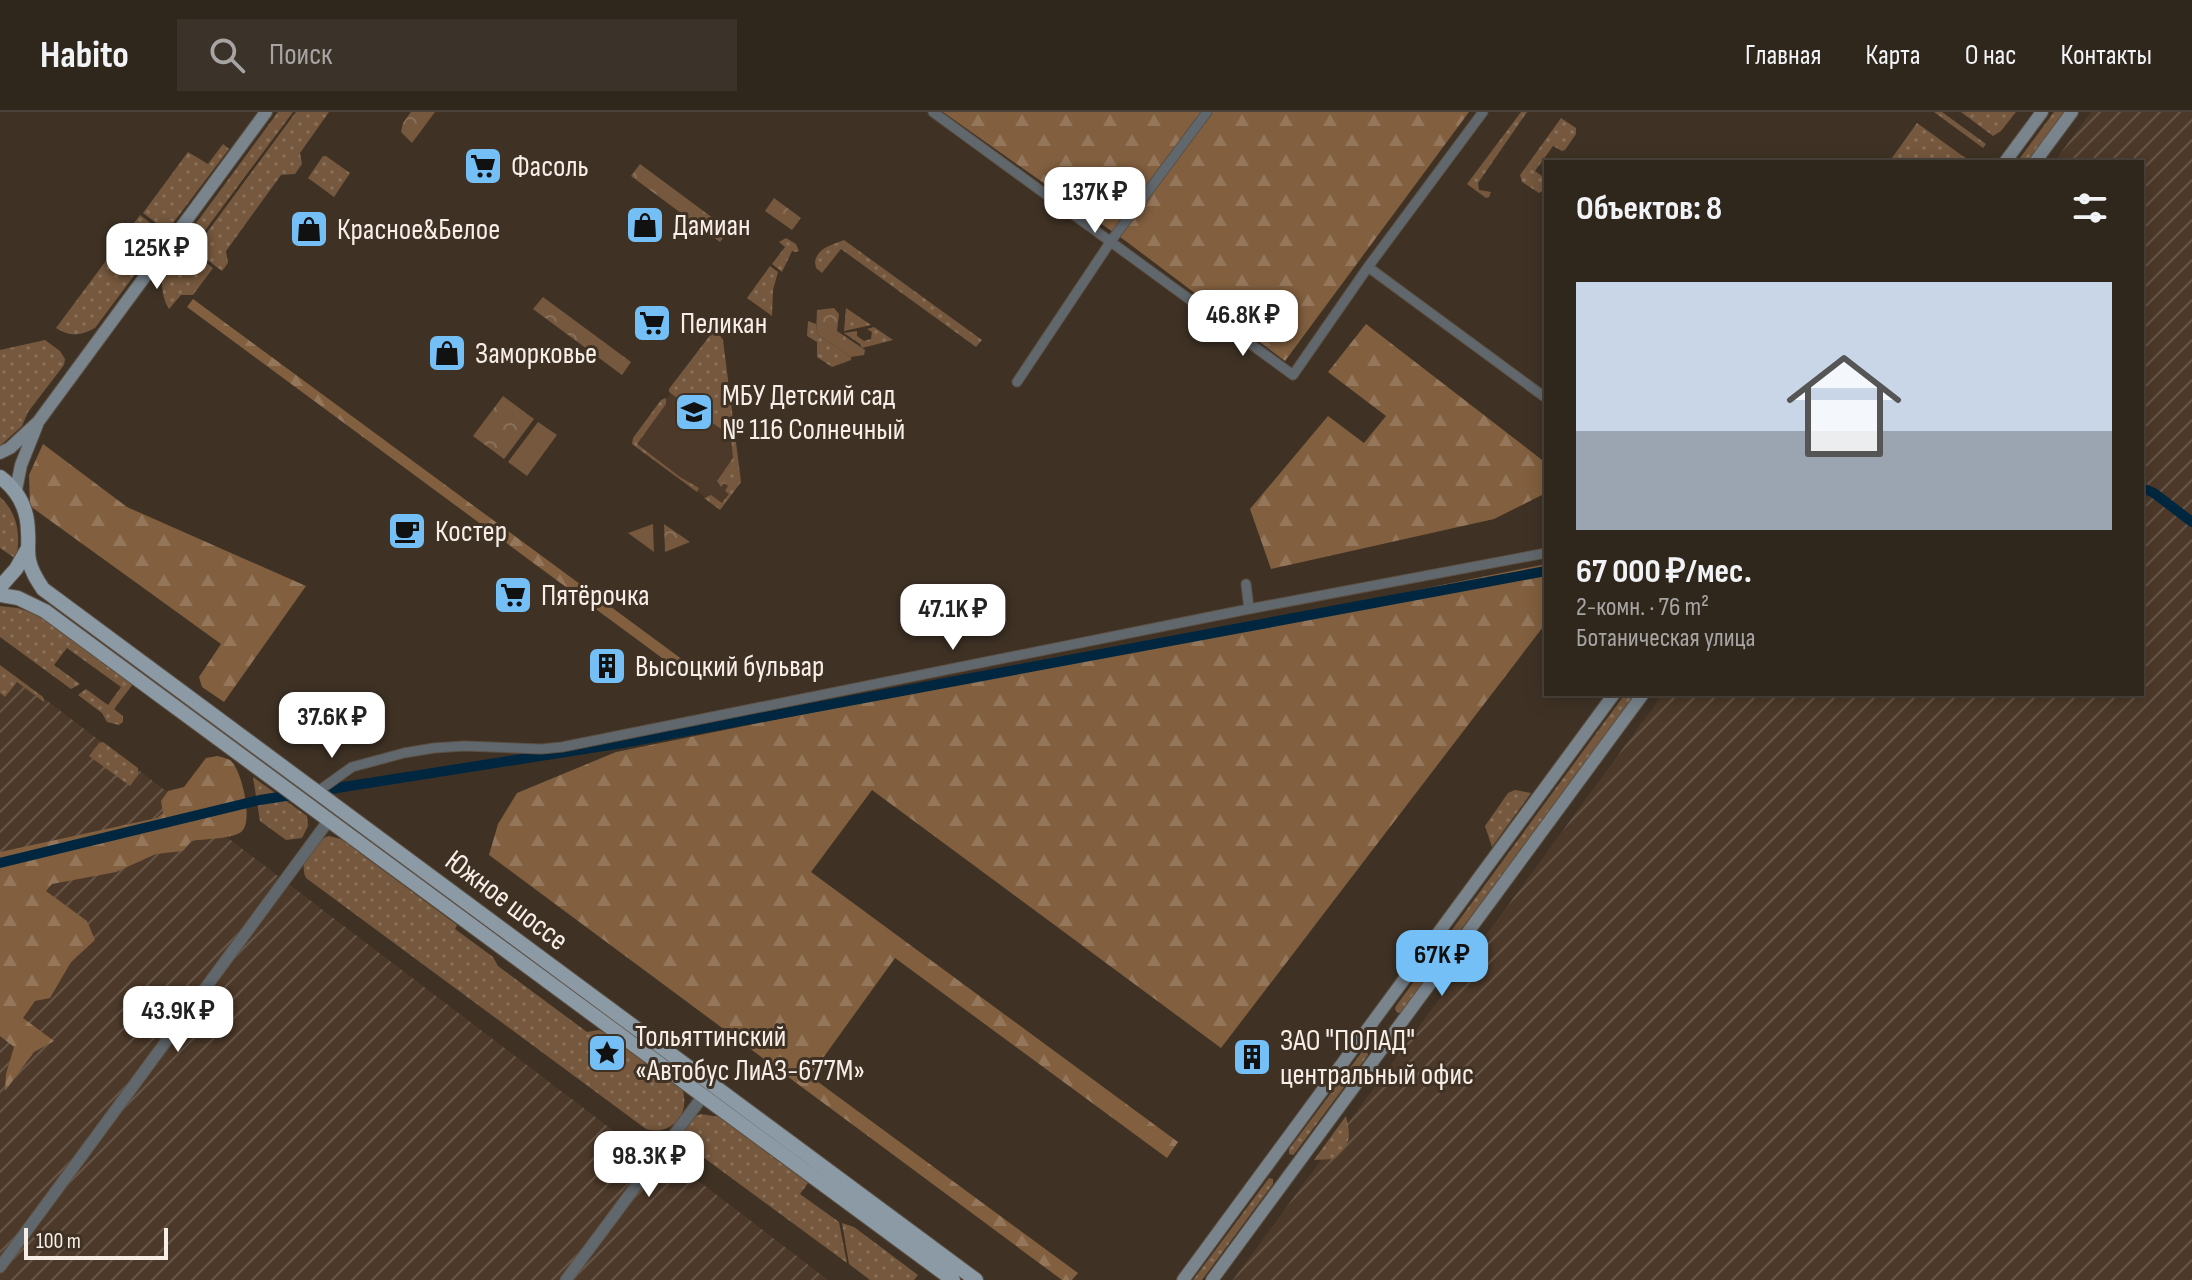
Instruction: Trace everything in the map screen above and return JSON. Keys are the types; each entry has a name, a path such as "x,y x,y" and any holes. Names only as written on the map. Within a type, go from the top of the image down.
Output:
{"main road":[{"path":"0,453 10,448 38,422 266,112"},
{"path":"2006,160 2042,112"},
{"path":"2036,160 2072,112"},
{"path":"0,477 16,490 21,465 38,422"},
{"name":"Южное шоссе","path":"16,490 27,518 31,568 43,589 976,1280"},
{"path":"0,587 16,569 28,547"},
{"name":"Южное шоссе","path":"0,595 18,598 45,611 953,1280"},
{"path":"1183,1280 1613,696"},
{"path":"1212,1280 1642,696"},
{"path":"1370,1026 1388,1040"},
{"path":"1274,1156 1293,1170"}],"street":[{"path":"933,112 1293,375 1368,267 1483,112"},
{"path":"1017,382 1111,241 1207,112"},
{"path":"1368,267 1544,397"},
{"path":"317,792 352,767 404,753 464,746 562,747 1249,609 1544,553"},
{"path":"1246,584 1249,609"},
{"path":"0,1267 329,820"},
{"path":"566,1280 703,1096"}],"shaded area":[{"path":"2091,112 2192,112 2192,1280 1233,1280 1662,696 2144,696 2144,160 2055,160"},
{"name":"МБУ Детский сад № 116 Солнечный","path":"711,338 721,344 738,458 739,485 721,509 634,444"},
{"path":"0,665 627,1141 667,1157 828,1280 0,1280"}],"green space":[{"path":"278,112 293,112 192,248 183,241"},
{"path":"296,112 329,112 300,153 302,164 295,174 281,175 226,251 228,263 222,271 194,250"},
{"path":"411,112 435,112 412,143 401,132"},
{"path":"943,112 1469,112 1285,361 1127,242"},
{"path":"1521,112 1527,112 1478,183 1479,190 1491,192 1486,198 1467,184"},
{"path":"1934,112 1942,112 1986,144 1983,148"},
{"path":"1961,112 2016,112 1993,136"},
{"path":"2054,112 2065,112 2029,160 2018,160"},
{"path":"1561,118 1576,128 1576,134 1565,150 1553,146 1535,171 1544,178 1544,190 1539,193 1522,182 1520,175"},
{"path":"1917,123 1968,160 1890,160"},
{"path":"223,144 229,149 167,231 143,213 188,152 208,164"},
{"path":"323,156 350,173 334,197 308,178"},
{"path":"640,164 729,230 720,242 631,176"},
{"path":"774,198 801,218 792,230 765,211"},
{"path":"140,215 165,234 95,328 75,334 56,328"},
{"path":"786,238 796,244 799,251 792,251 782,272 772,264 785,247 779,242"},
{"path":"844,240 982,340 976,347 841,249 822,273 816,268 816,257 826,248"},
{"path":"181,244 213,268 193,295 181,295 169,309 163,294 163,273 167,262"},
{"path":"770,266 778,272 773,290 772,316 747,298"},
{"path":"543,297 631,362 622,375 533,309"},
{"path":"193,299 683,660 677,669 187,307"},
{"path":"834,308 839,314 837,331 865,350 864,355 851,357 816,333 817,310"},
{"path":"846,308 871,325 844,331"},
{"path":"808,321 816,324 816,333 851,360 832,367 817,357 817,342 807,336"},
{"path":"1366,324 1544,461 1544,494 1494,519 1271,569 1250,509 1328,416 1364,443 1386,416 1328,372"},
{"path":"874,327 893,340 862,348 844,333 857,331 857,336 864,341 871,339 872,332 867,329"},
{"path":"711,334 719,334 723,340 741,482 720,510 704,498 711,495 722,503 729,494 725,491 728,486 724,483 721,487 717,481 733,458 728,434 731,430 724,425 721,429 669,392"},
{"path":"45,340 60,351 65,359 64,365 28,412 22,426 0,446 0,350"},
{"path":"503,396 534,419 504,459 473,436"},
{"path":"666,398 666,404 637,444 699,488 697,492 632,444 633,438 661,400"},
{"path":"538,422 557,435 527,476 508,462"},
{"path":"43,444 127,507 306,586 224,702 202,687 199,677 221,644 30,506 29,475"},
{"path":"0,497 11,510 17,525 16,559 0,548"},
{"path":"653,524 654,552 628,533"},
{"path":"664,524 690,542 665,552"},
{"path":"1544,564 1544,626 1221,1048 872,790 811,872 1178,1142 1167,1158 895,958 810,1076 1078,1273 1072,1280 1062,1280 489,855 498,824 517,793 616,752"},
{"path":"0,606 36,614 133,684 114,709 123,716 123,722 119,725 107,722 102,713 78,695 86,689 108,705 121,687 67,648 54,665 80,684 71,689 0,637"},
{"path":"0,665 43,697 44,702 17,682 5,697 0,693"},
{"path":"1624,696 1635,696 1403,1012 1398,1013 1396,1006"},
{"path":"103,742 138,768 138,775 130,786 89,756"},
{"path":"217,756 230,760 239,774 246,808 245,827 241,832 191,841 183,851 156,854 116,872 52,884 46,891 87,921 95,940 71,962 50,998 35,1001 23,1018 54,1041 34,1052 5,1091 6,1074 14,1047 0,1036 0,852 157,818 163,813 161,801 168,791 184,787 206,758"},
{"path":"253,777 307,816 308,826 302,838 286,840 260,821"},
{"path":"1515,790 1531,793 1492,847 1485,826 1508,793"},
{"path":"329,836 341,839 457,925 455,929 493,957 498,966 587,1032 599,1030 609,1035 682,1088 684,1106 678,1120 664,1129 646,1129 306,878 304,865 308,852 317,842"},
{"path":"1364,1049 1368,1055 1295,1153 1289,1154 1289,1149"},
{"path":"695,1116 719,1117 808,1183 800,1194 839,1222 847,1263 684,1143 681,1134"},
{"path":"1346,1116 1349,1135 1344,1149 1334,1159 1314,1160"},
{"path":"1269,1178 1273,1179 1273,1184 1202,1280 1193,1280"},
{"path":"842,1223 854,1227 918,1275 914,1280 870,1280 849,1264"}],"waterway":[{"path":"2144,489 2192,522"},
{"path":"318,791 623,743 1544,571"},
{"path":"0,863 260,800 298,794"}],"place":[{"name":"Фасоль","path":"483,166"},
{"name":"Дамиан","path":"645,225"},
{"name":"Красное&Белое","path":"309,229"},
{"name":"Пеликан","path":"652,323"},
{"name":"Заморковье","path":"447,353"},
{"name":"МБУ Детский сад № 116 Солнечный","path":"694,412"},
{"name":"Костер","path":"407,531"},
{"name":"Пятёрочка","path":"513,595"},
{"name":"Высоцкий бульвар","path":"607,666"},
{"name":"Тольяттинский «Автобус ЛиАЗ-677М»","path":"607,1053"},
{"name":"ЗАО \"ПОЛАД\" центральный офис","path":"1252,1057"}]}
